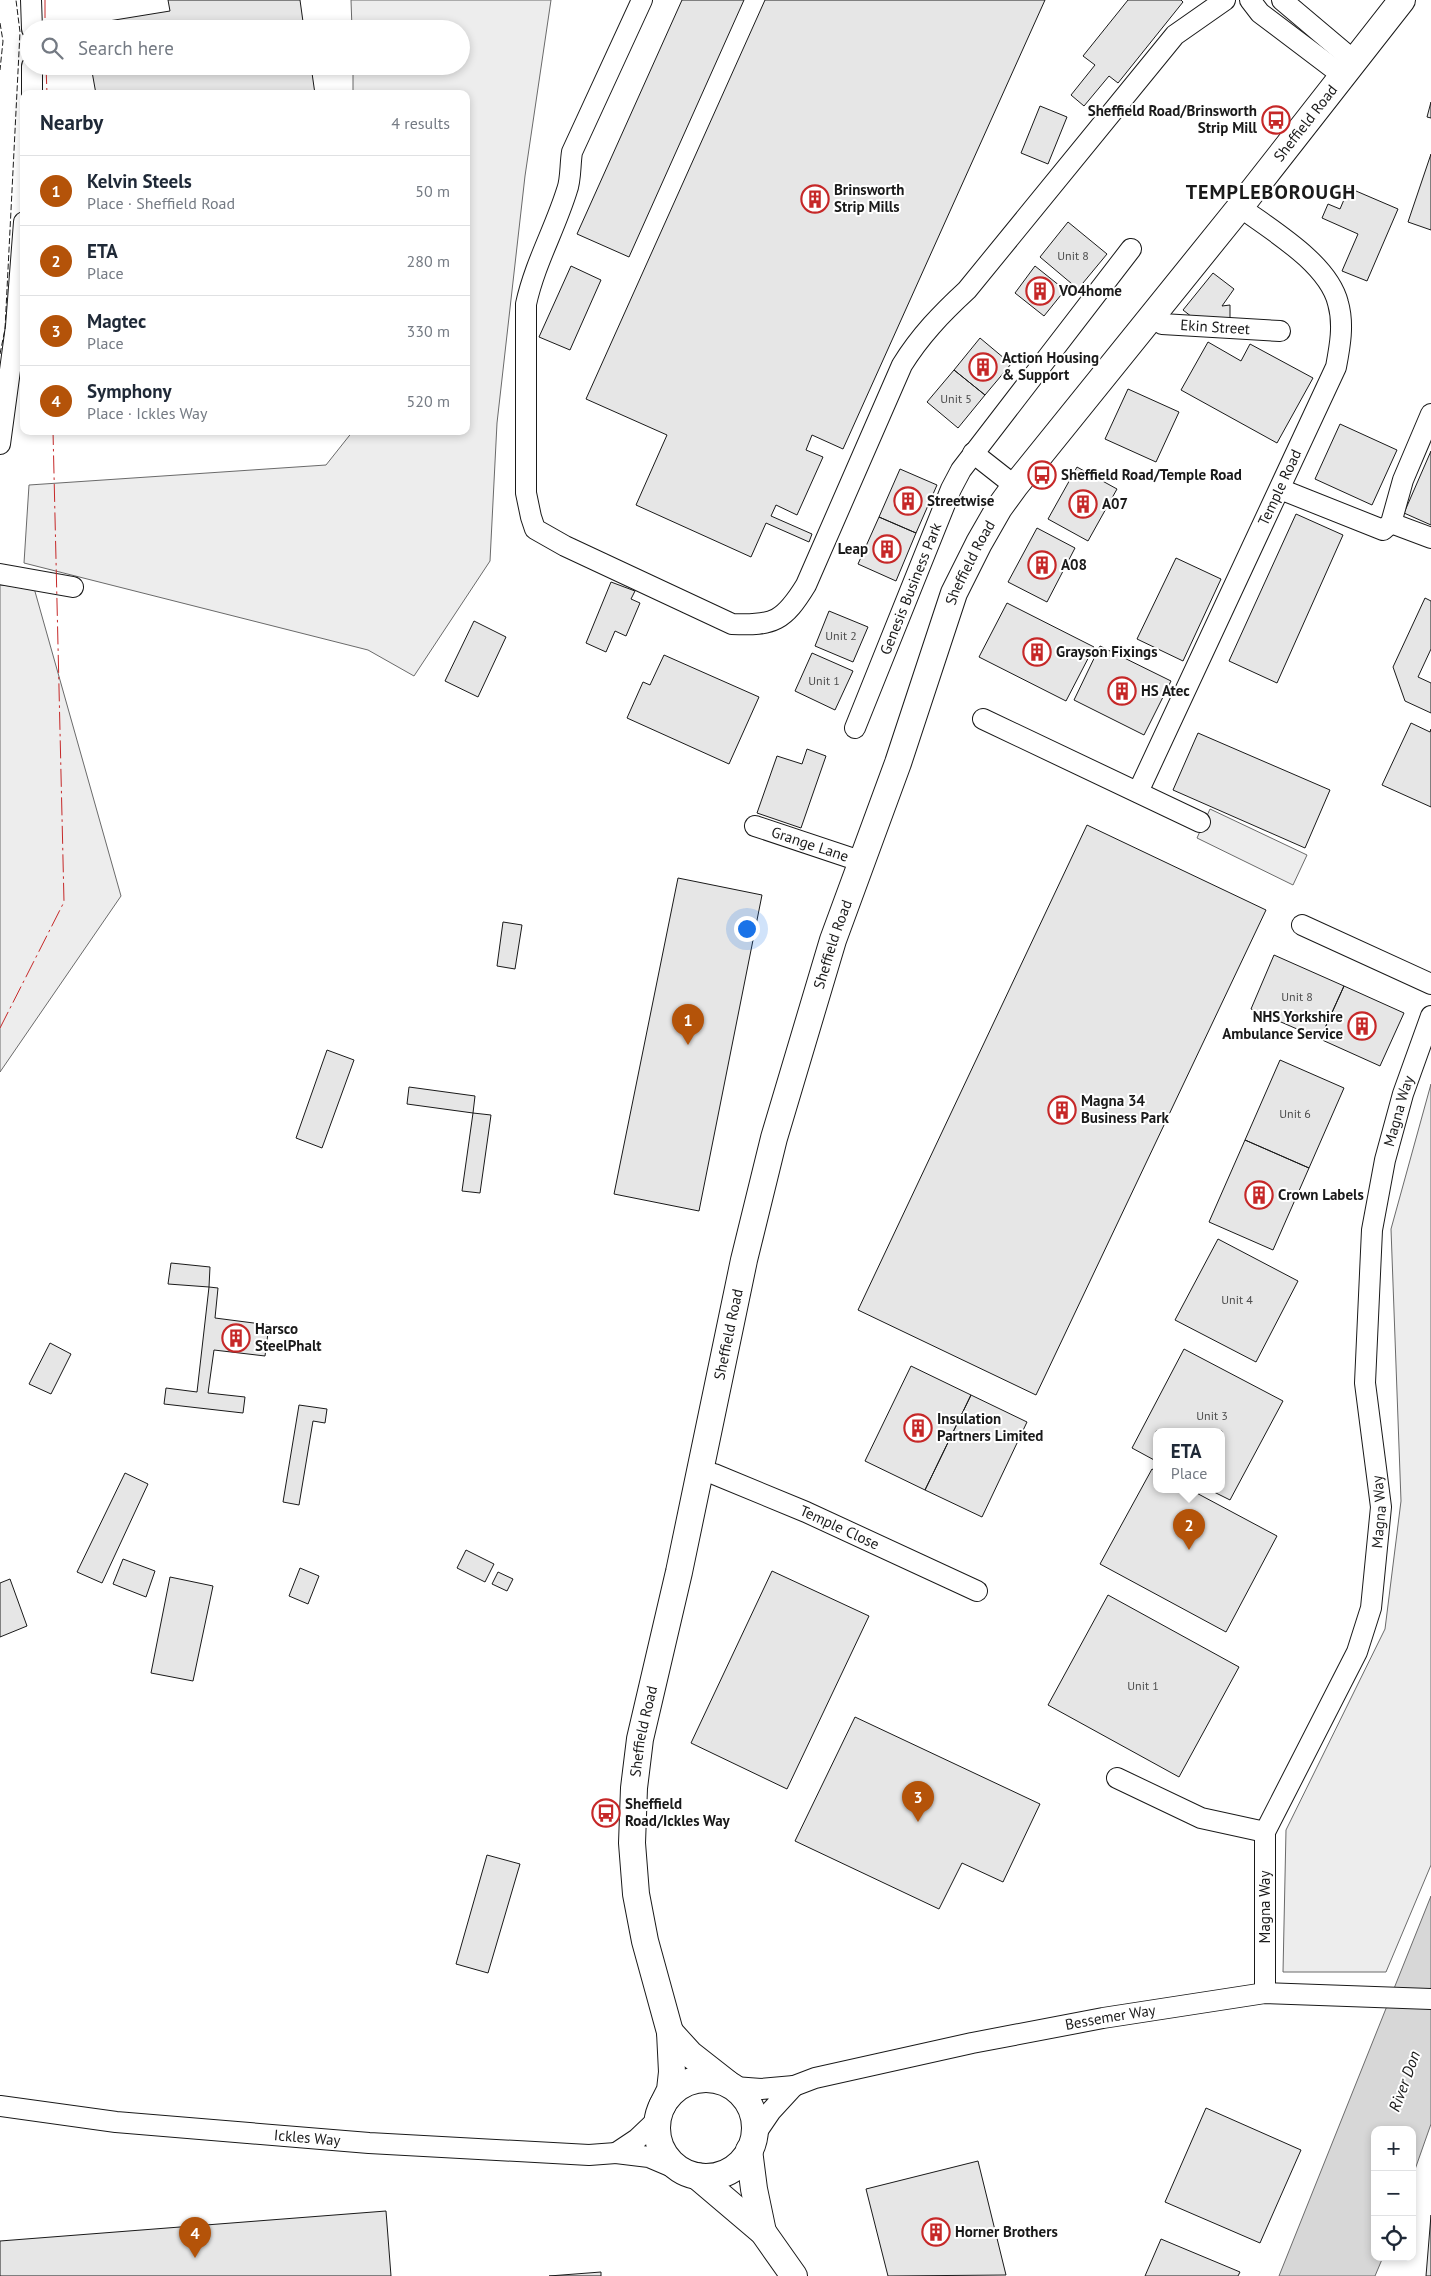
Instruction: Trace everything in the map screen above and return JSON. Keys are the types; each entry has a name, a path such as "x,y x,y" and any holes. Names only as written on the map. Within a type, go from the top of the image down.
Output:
{"main road":[{"name":"Sheffield Road","path":"660,2113 670,2090 672,2072 670,2032 645,1941 636,1894 632,1843 634,1788 640,1739 742,1270 774,1138 833,940 898,763 954,593 979,543 999,508 1015,486 1240,207 1402,0"},
{"name":"Sheffield Road","path":"670,2032 690,2054 730,2085"},
{"path":"763,2232 754,2189 752,2112 744,2098 730,2085 705,2079 685,2083 668,2096 660,2113 658,2140 663,2152 763,2232 794,2276"},
{"path":"690,2173 712,2176 729,2171 740,2163 752,2143"}],"street":[{"path":"31,0 32,20"},
{"path":"642,0 572,152 568,169 568,188 533,276 526,304 526,493 530,517 536,529 565,546 732,624 759,625 778,620 794,605 806,585 902,365 917,340 967,290 1176,35 1225,0"},
{"path":"1250,0 1260,13 1347,68"},
{"path":"1282,0 1347,68"},
{"path":"32,75 32,90"},
{"name":"Temple Road","path":"1138,792 1336,367 1342,335 1338,302 1326,279 1299,251 1240,207"},
{"name":"Genesis Business Park","path":"855,728 951,489 974,453 1131,249"},
{"path":"0,444 16,326 20,274"},
{"name":"Ekin Street","path":"1152,316 1162,324 1280,331"},
{"path":"1280,489 1383,530 1392,523 1403,480 1431,414"},
{"path":"974,453 1015,486"},
{"path":"1392,523 1431,538"},
{"path":"0,574 74,587"},
{"path":"983,720 1200,822"},
{"name":"Grange Lane","path":"755,826 863,862"},
{"path":"1302,925 1431,984"},
{"name":"Magna Way","path":"1265,1993 1266,1832 1290,1780 1334,1701 1353,1660 1371,1608 1381,1506 1365,1383 1372,1230 1385,1160 1400,1104 1423,1034 1431,1016"},
{"name":"Temple Close","path":"700,1470 806,1512 978,1591"},
{"path":"1117,1778 1201,1818 1266,1832"},
{"name":"Bessemer Way","path":"730,2085 761,2090 794,2086 815,2078 972,2043 1103,2018 1265,1993 1431,1999"},
{"name":"Bessemer Way","path":"752,2143 771,2111 794,2086"},
{"name":"Ickles Way","path":"0,2106 116,2122 369,2143 589,2155 616,2153 649,2157 690,2173"},
{"name":"Ickles Way","path":"616,2153 637,2139 660,2113"}],"shaded area":[{"path":"351,0 551,0 525,176 497,423 490,561 414,676 368,650 24,563 29,485 326,465 350,435 470,435 470,90 353,90 353,75 470,75 470,20 352,20"},
{"path":"0,585 34,588 121,896 0,1072"},
{"path":"1210,809 1307,855 1293,885 1197,838"},
{"path":"1431,1084 1431,1865 1386,1972 1283,1972 1286,1830 1385,1629 1401,1501 1391,1229"}],"water":[{"name":"River Don","path":"1431,1896 1431,2124 1416,2167 1416,2126 1371,2126 1371,2261 1381,2261 1375,2276 1279,2276"}],"building":[{"path":"168,0 300,0 303,20 115,20 170,11"},
{"path":"682,0 744,0 629,257 577,234"},
{"name":"Brinsworth Strip Mills","path":"765,0 1045,0 843,449 812,435 806,450 823,457 797,515 776,505 771,516 812,534 809,542 766,523 751,557 636,505 667,435 586,399"},
{"path":"1128,0 1181,0 1183,2 1118,83 1109,76 1084,106 1071,95 1095,65 1083,56"},
{"path":"93,75 312,75 314,90 95,90"},
{"path":"1431,102 1431,118 1427,117"},
{"path":"1040,106 1067,117 1048,164 1021,153"},
{"path":"1431,154 1431,230 1408,222"},
{"path":"1349,188 1398,209 1367,281 1342,271 1358,234 1322,218 1328,204 1340,209"},
{"path":"1068,222 1107,254 1078,289 1040,257"},
{"path":"571,266 601,280 570,350 539,337"},
{"name":"VO4home","path":"1035,266 1065,290 1044,316 1015,293"},
{"path":"1213,273 1234,289 1222,306 1230,305 1230,319 1192,317 1183,310"},
{"name":"Action Housing & Support","path":"980,338 1011,364 985,395 954,370"},
{"path":"1208,342 1241,361 1250,344 1313,378 1277,443 1181,390"},
{"path":"954,370 985,395 958,428 927,402"},
{"path":"1128,389 1179,412 1156,462 1105,439"},
{"path":"1340,424 1397,450 1372,505 1315,479"},
{"path":"1431,451 1431,525 1404,513"},
{"name":"A07","path":"1077,467 1117,489 1088,541 1048,519"},
{"name":"Streetwise","path":"900,469 937,485 916,533 879,517"},
{"path":"1296,514 1343,535 1277,683 1229,661"},
{"name":"Leap","path":"879,517 916,533 896,581 858,564"},
{"name":"A08","path":"1037,528 1075,548 1047,602 1008,582"},
{"path":"1176,558 1221,579 1183,661 1137,639"},
{"path":"611,582 635,591 631,599 640,603 626,636 615,631 606,652 586,643"},
{"path":"1425,598 1431,601 1431,649 1418,677 1431,683 1431,713 1405,701 1393,667"},
{"name":"Grayson Fixings","path":"1007,603 1094,647 1066,701 979,657"},
{"path":"829,611 868,627 853,662 815,646"},
{"path":"474,621 506,637 478,697 445,681"},
{"name":"HS Atec","path":"1100,646 1171,681 1144,735 1074,700"},
{"path":"812,653 853,671 835,710 795,691"},
{"path":"664,655 759,697 729,764 627,718 643,682 650,685"},
{"path":"1411,723 1430,732 1431,729 1431,807 1382,785"},
{"path":"1198,733 1330,790 1305,848 1173,790"},
{"path":"807,749 826,756 801,828 757,813 777,756 802,764"},
{"name":"Magna 34 Business Park","path":"1087,825 1266,910 1036,1395 858,1310"},
{"path":"678,878 762,895 699,1211 614,1194"},
{"path":"503,922 522,925 515,969 497,966"},
{"path":"1274,955 1344,986 1320,1039 1251,1009"},
{"name":"NHS Yorkshire Ambulance Service","path":"1344,986 1404,1013 1380,1066 1320,1039"},
{"path":"327,1050 354,1060 322,1148 296,1138"},
{"path":"1280,1060 1344,1088 1309,1168 1245,1140"},
{"path":"409,1087 475,1096 473,1113 407,1104"},
{"path":"473,1113 491,1115 480,1193 462,1191"},
{"name":"Crown Labels","path":"1245,1140 1309,1168 1273,1250 1209,1222"},
{"path":"1218,1239 1298,1281 1256,1362 1175,1320"},
{"path":"171,1263 210,1267 209,1287 168,1284"},
{"name":"Harsco SteelPhalt","path":"209,1287 218,1288 215,1318 269,1325 265,1356 214,1350 208,1393 245,1397 243,1413 164,1404 166,1388 197,1392"},
{"path":"50,1343 71,1354 51,1394 29,1384"},
{"path":"1184,1349 1283,1401 1230,1500 1216,1493 1225,1493 1225,1428 1153,1428 1153,1459 1132,1448"},
{"name":"Insulation Partners Limited","path":"911,1366 971,1395 925,1490 865,1461"},
{"path":"971,1395 1027,1422 982,1517 925,1490"},
{"path":"299,1405 327,1409 325,1423 313,1421 299,1505 283,1502"},
{"path":"1152,1469 1153,1493 1196,1493 1277,1536 1226,1632 1100,1564"},
{"path":"125,1473 148,1484 102,1583 77,1572"},
{"path":"466,1550 494,1564 485,1582 457,1568"},
{"path":"123,1559 155,1571 146,1597 113,1584"},
{"path":"300,1568 319,1576 308,1604 289,1596"},
{"path":"772,1571 869,1616 787,1789 691,1743"},
{"path":"498,1572 513,1579 507,1591 492,1584"},
{"path":"170,1577 213,1586 193,1681 151,1673"},
{"path":"10,1579 27,1626 0,1637 0,1583"},
{"path":"1108,1595 1239,1667 1179,1777 1048,1705"},
{"path":"855,1717 1040,1804 1003,1882 962,1863 939,1909 795,1841"},
{"path":"487,1855 520,1864 488,1973 456,1964"},
{"path":"1206,2108 1301,2150 1260,2243 1165,2202"},
{"name":"Horner Brothers","path":"978,2161 1006,2275 888,2276 866,2189"},
{"path":"386,2211 391,2276 0,2276 0,2241"},
{"path":"1431,2215 1431,2276 1426,2276"},
{"path":"1161,2239 1240,2272 1238,2276 1145,2276"},
{"path":"601,2272 601,2276 549,2276"}],"fence":[{"path":"0,354 5,329 20,32 16,0"},
{"path":"0,23 3,41 0,70"}],"power":[{"path":"45,0 45,20"},
{"path":"46,75 47,90"},
{"path":"0,1028 64,902 53,435"}],"place":[{"name":"Sheffield Road/Brinsworth Strip Mill","path":"1276,120"},
{"name":"Brinsworth Strip Mills","path":"815,199"},
{"name":"VO4home","path":"1040,291"},
{"name":"Action Housing & Support","path":"983,367"},
{"name":"Sheffield Road/Temple Road","path":"1042,475"},
{"name":"Streetwise","path":"908,501"},
{"name":"A07","path":"1083,504"},
{"name":"Leap","path":"887,549"},
{"name":"A08","path":"1042,565"},
{"name":"Grayson Fixings","path":"1037,652"},
{"name":"HS Atec","path":"1122,691"},
{"name":"NHS Yorkshire Ambulance Service","path":"1362,1026"},
{"name":"Kelvin Steels","path":"688,1045"},
{"name":"Magna 34 Business Park","path":"1062,1110"},
{"name":"Crown Labels","path":"1259,1195"},
{"name":"Harsco SteelPhalt","path":"236,1338"},
{"name":"Insulation Partners Limited","path":"918,1428"},
{"name":"ETA","path":"1189,1550"},
{"name":"Sheffield Road/Ickles Way","path":"606,1813"},
{"name":"Magtec","path":"918,1822"},
{"name":"Horner Brothers","path":"936,2232"},
{"name":"Symphony","path":"195,2258"}],"district":[{"name":"TEMPLEBOROUGH","path":"1271,192"}]}
